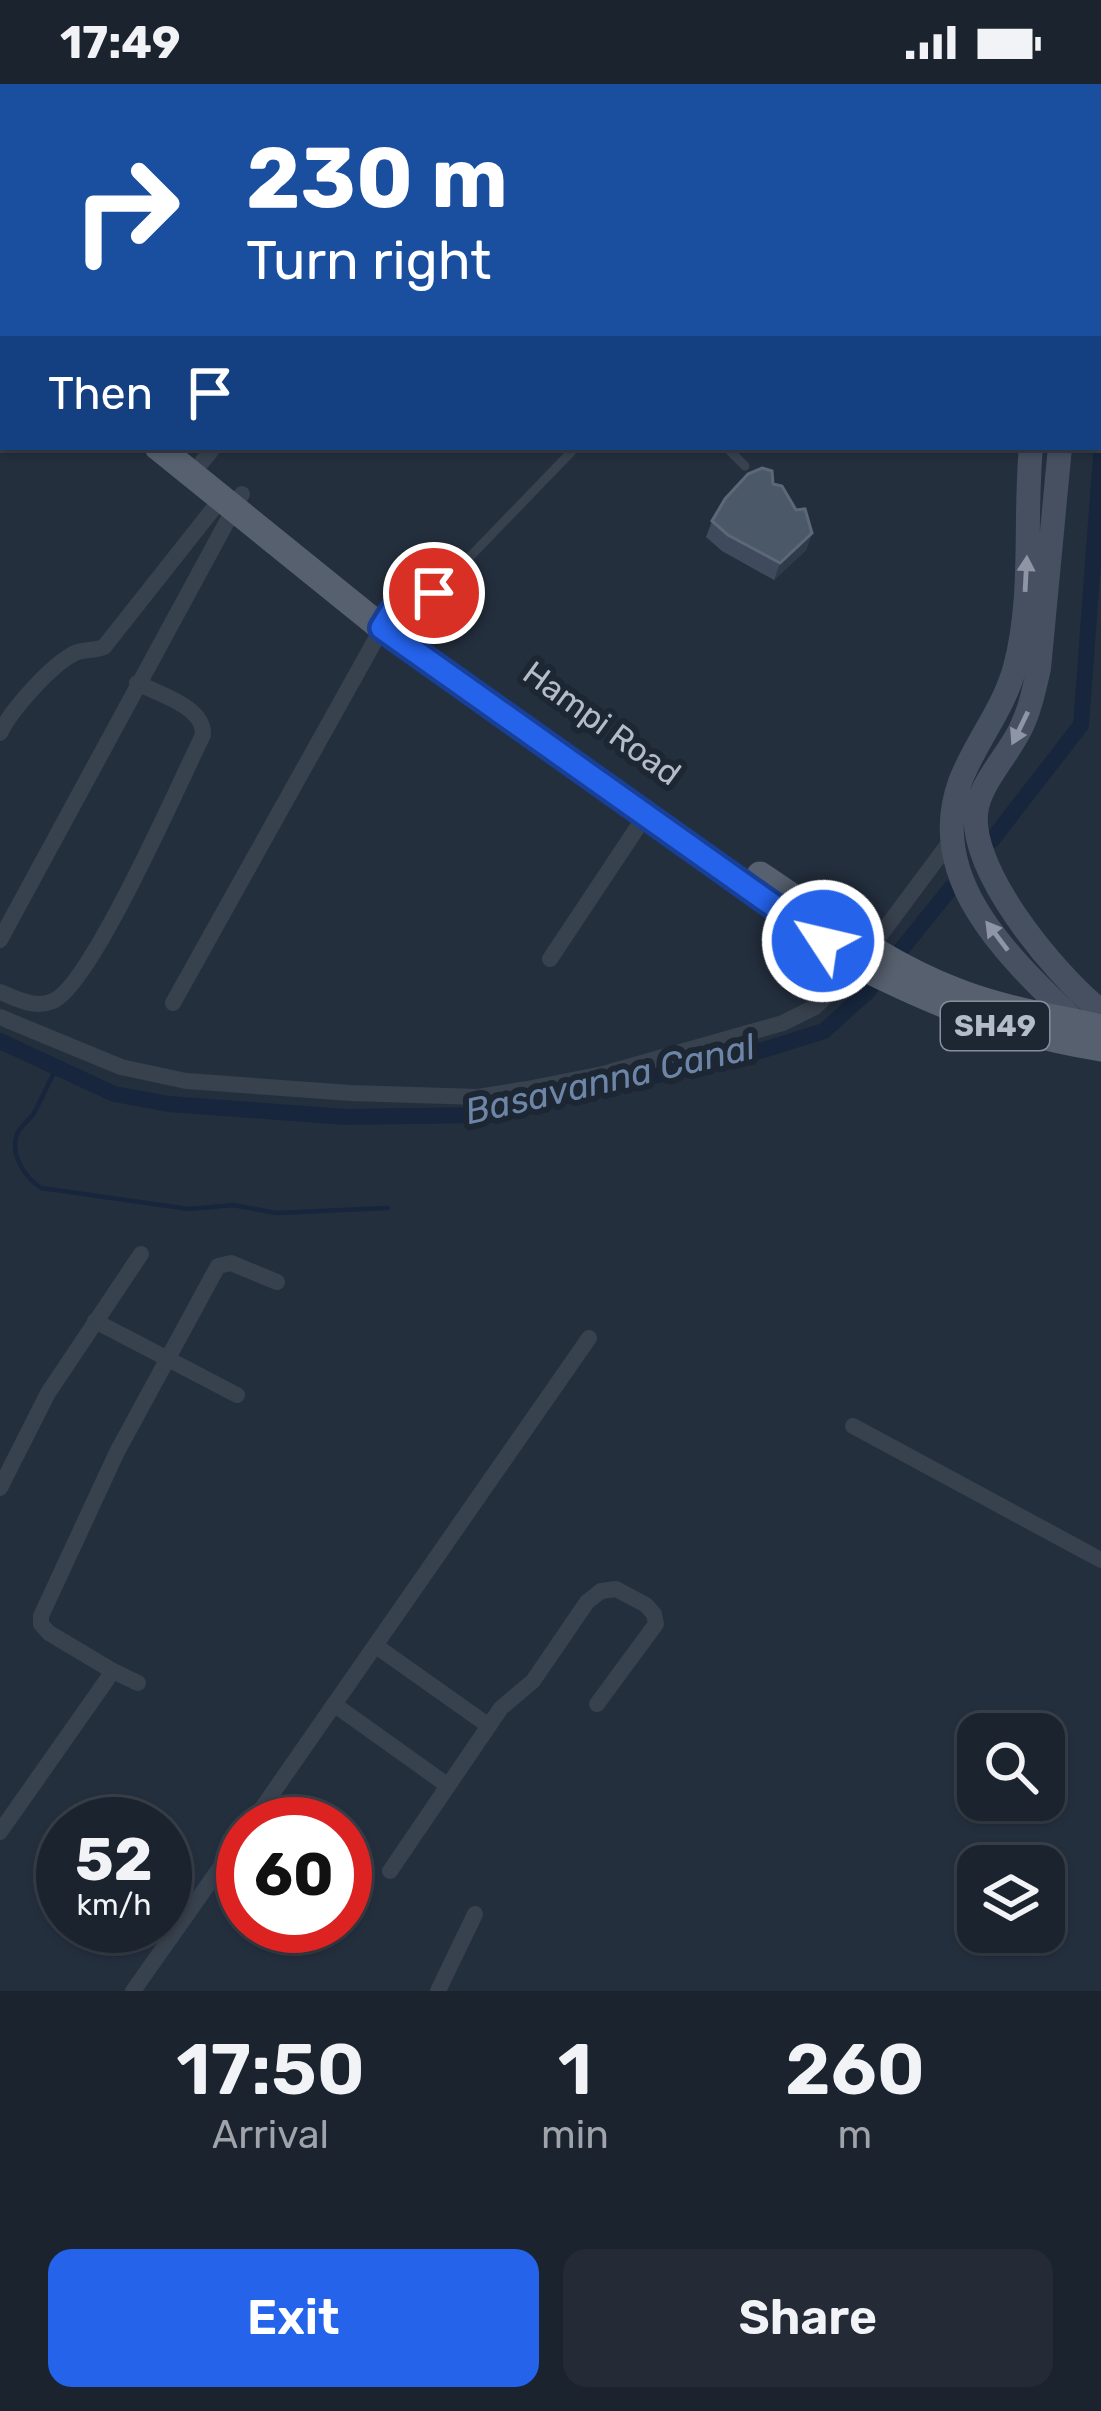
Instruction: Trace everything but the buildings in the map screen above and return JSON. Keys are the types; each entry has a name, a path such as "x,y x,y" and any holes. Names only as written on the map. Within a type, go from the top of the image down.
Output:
{"main road":[{"name":"SH49","path":"162,450 233,501"},
{"path":"1031,450 1024,618 1017,661 1008,692 961,781 950,843 961,881 1000,942 1093,1020"},
{"path":"1060,450 1032,702 980,797 976,826 981,849 1028,937 1093,1020"},
{"name":"Hampi Road","path":"200,452 233,501 649,811 868,959"},
{"name":"SH49","path":"868,959 1004,1029 1101,1048"},
{"name":"SH49","path":"900,976 1012,1010 1093,1020"}],"street":[{"path":"0,940 233,501"},
{"path":"0,733 24,700 59,666 74,654 104,647 233,501"},
{"path":"173,1004 393,621"},
{"path":"0,992 39,1005 64,995 97,946 202,735 204,726 197,715 137,683"},
{"path":"550,959 649,811"},
{"path":"0,1017 149,1075 351,1093 478,1097 603,1074 783,1023 815,1007 868,959 950,843"},
{"path":"0,1488 48,1393 141,1254"},
{"path":"138,1683 49,1633 41,1616 166,1356 222,1263 277,1282"},
{"path":"95,1321 237,1395"},
{"path":"270,1797 589,1338"},
{"path":"853,1426 1101,1560"},
{"path":"390,1871 501,1708 533,1681 587,1602 601,1591 616,1589 646,1605 656,1624 597,1704"},
{"path":"376,1646 489,1726"},
{"path":"0,1832 113,1671"},
{"path":"335,1705 447,1785"},
{"path":"133,1991 216,1873"},
{"path":"439,1991 475,1914"}],"lane":[{"path":"393,621 573,450"},
{"path":"729,450 745,466"}],"waterway":[{"name":"Basavanna Canal","path":"992,840 1081,725 1101,455"},
{"name":"Basavanna Canal","path":"0,1041 114,1094 169,1104 346,1117 482,1115 750,1054 824,1031 867,992 951,888"},
{"path":"57,1067 16,1137 21,1166 41,1188 189,1209 233,1205 276,1213 388,1208"}],"route":[{"path":"434,593 406,623 392,612 382,628 823,941"}]}
